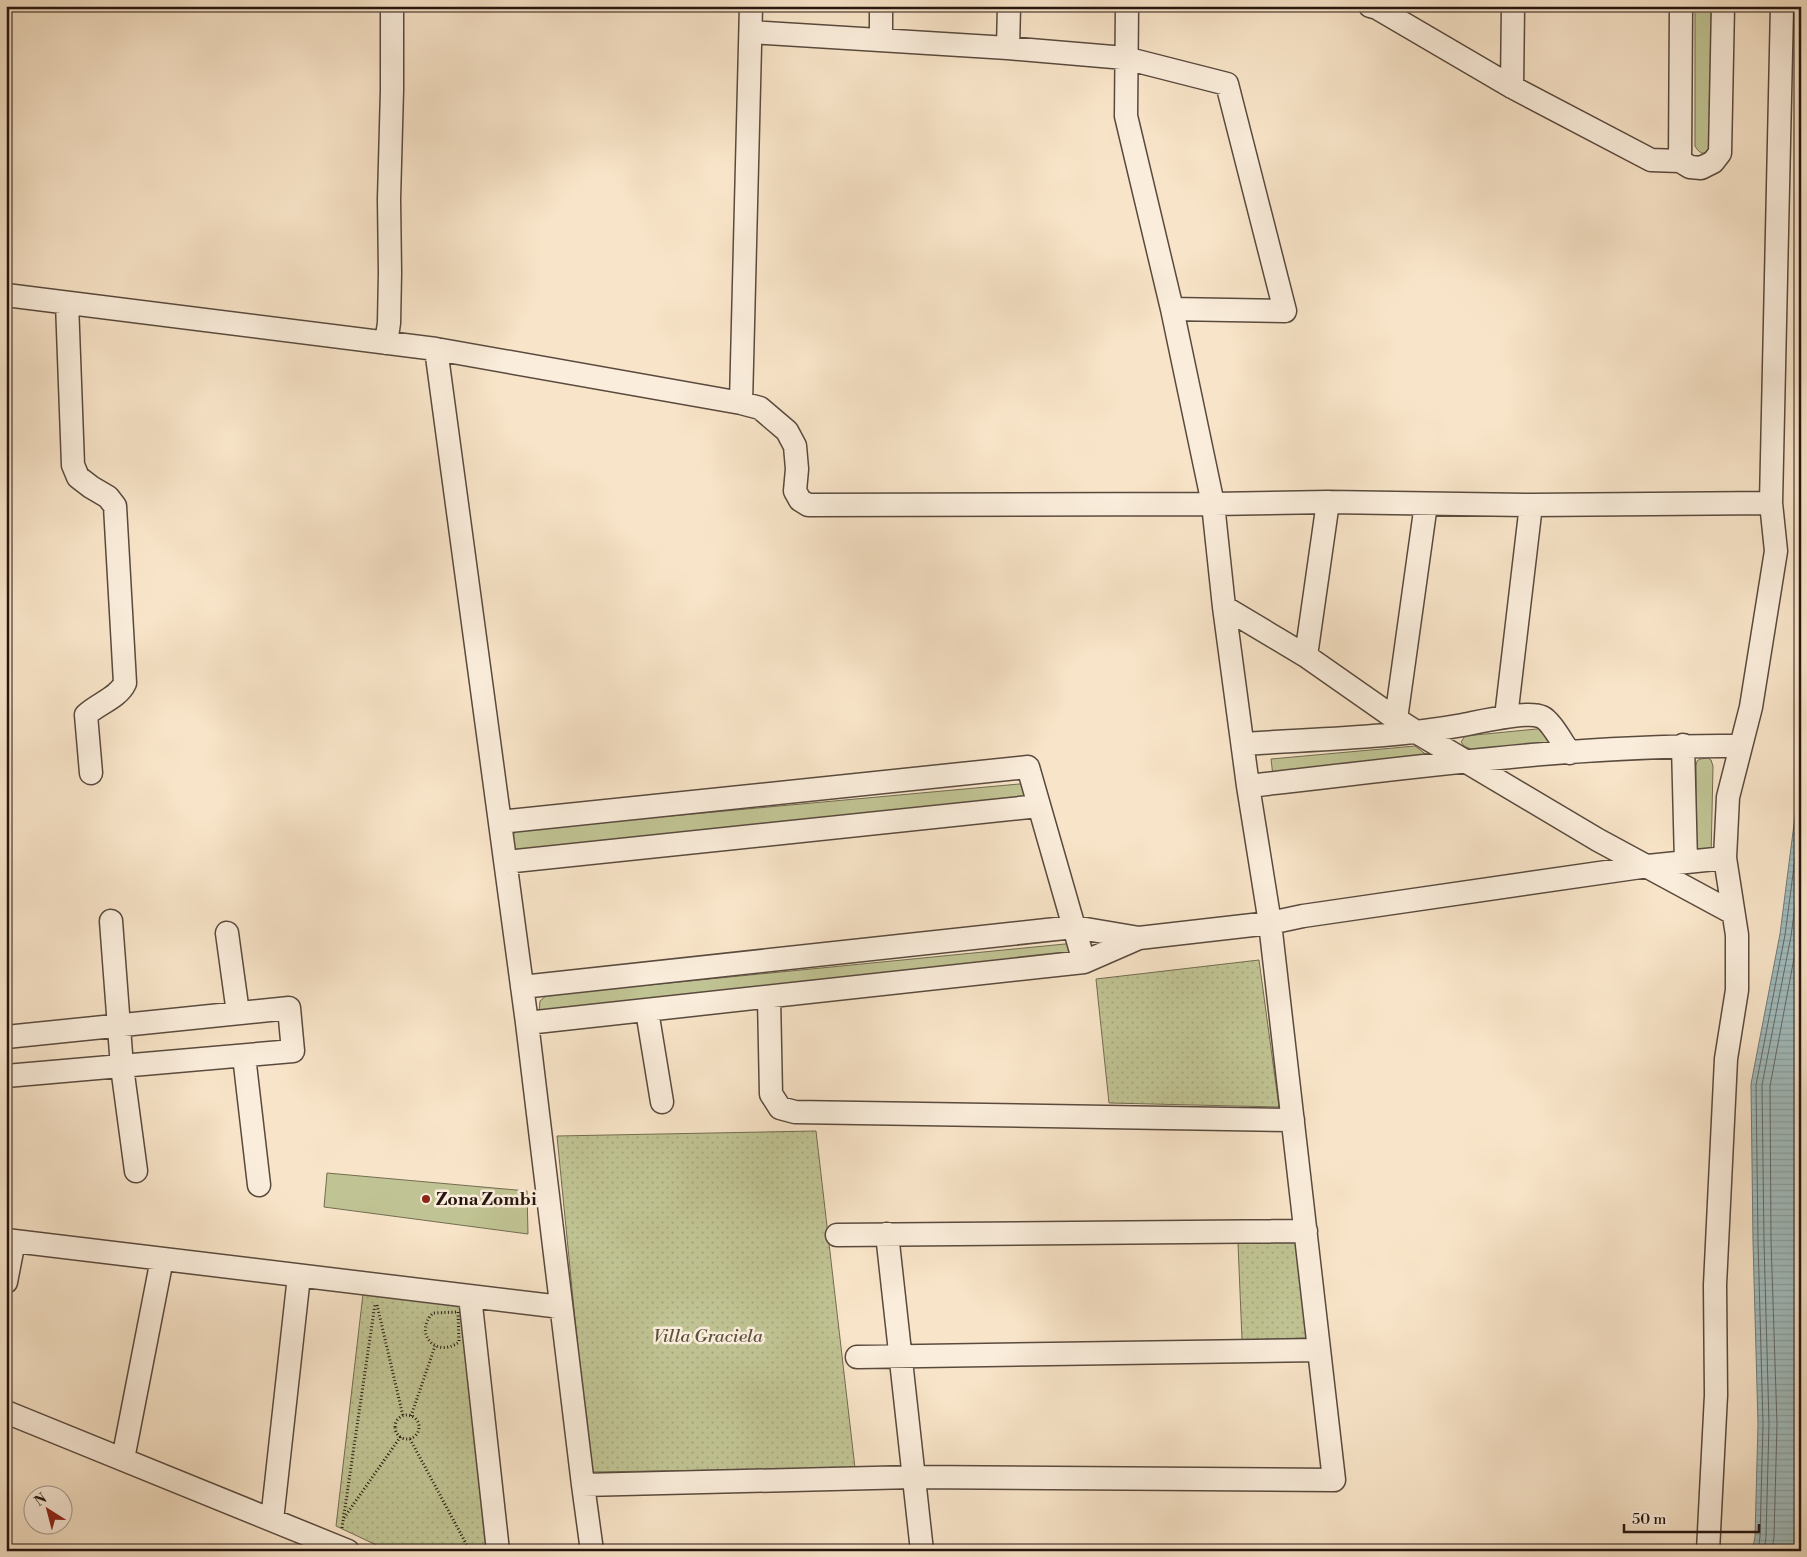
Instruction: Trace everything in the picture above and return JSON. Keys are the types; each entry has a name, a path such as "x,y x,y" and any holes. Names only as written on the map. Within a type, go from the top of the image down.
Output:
{"street":[{"path":"386,343 389,323 390,283 389,199 392,6"},
{"path":"742,403 752,6"},
{"path":"880,40 881,6"},
{"path":"1008,48 1009,6"},
{"path":"582,1484 913,1477 1334,1480 1270,923 1248,786 1224,608 1213,504 1172,309 1126,116 1127,6"},
{"path":"1512,87 1513,6"},
{"path":"1680,161 1682,6"},
{"path":"1375,7 1512,87 1651,160 1680,161 1690,167 1701,168 1713,162 1720,153 1723,6"},
{"path":"1708,1551 1716,1395 1715,1285 1726,1059 1737,990 1737,935 1724,858 1728,797 1751,707 1776,551 1771,503 1782,6"},
{"path":"751,32 1008,48 1126,58 1227,84 1284,311 1172,309"},
{"path":"6,295 436,349 742,403 760,408 786,432 795,446 797,469 795,491 800,500 808,505 1328,502 1531,505 1771,503"},
{"path":"67,303 73,465 78,476 91,487 108,497 115,506 125,682 121,691 101,702 86,715 91,774"},
{"path":"436,349 506,862 582,1484 592,1551"},
{"path":"1306,656 1328,502"},
{"path":"1396,719 1426,504"},
{"path":"1506,718 1531,505"},
{"path":"1224,608 1306,656 1418,733 1598,840 1733,913"},
{"path":"1243,744 1418,733 1532,715 1542,717 1570,753"},
{"path":"1248,786 1570,753 1683,745 1740,746"},
{"path":"1683,745 1686,862"},
{"path":"500,822 1028,767 1084,962"},
{"path":"506,862 1039,806"},
{"path":"522,987 1074,927 1140,938 1270,923 1304,916 1648,866 1724,858"},
{"path":"111,921 122,1067 136,1171"},
{"path":"227,933 238,1014"},
{"path":"527,1024 1084,962 1140,938"},
{"path":"769,998 771,1094 780,1108 796,1112 1293,1120"},
{"path":"6,1037 289,1008 293,1051 6,1076"},
{"path":"647,1011 662,1102"},
{"path":"244,1056 259,1185"},
{"path":"837,1235 1306,1231"},
{"path":"887,1234 922,1551"},
{"path":"6,1282 10,1241 561,1307"},
{"path":"123,1459 162,1259"},
{"path":"272,1520 299,1276"},
{"path":"470,1296 498,1551"},
{"path":"857,1356 1319,1350"},
{"path":"6,1412 343,1549"}],"path":[{"path":"343,1549 343,1520 376,1300 403,1416"},
{"path":"458,1312 459,1342 448,1348 435,1346 426,1336 428,1318 433,1313 458,1312"},
{"path":"411,1416 435,1346"},
{"path":"403,1416 411,1416 417,1420 419,1428 416,1435 410,1438 400,1436 396,1425 403,1416"},
{"path":"343,1520 400,1436"},
{"path":"410,1438 470,1551"}],"green space":[{"path":"1695,6 1716,6 1715,145 1705,153 1700,152 1695,146"},
{"path":"1547,728 1550,743 1473,750 1464,746 1461,742 1465,736"},
{"path":"1415,746 1436,762 1273,776 1271,759"},
{"path":"1708,758 1713,766 1711,859 1696,849 1696,766 1697,761 1700,759"},
{"path":"1030,783 1035,799 519,852 511,847 512,836 518,830"},
{"path":"1075,943 1080,959 539,1013 540,1001 547,995"},
{"path":"1259,960 1279,1107 1109,1103 1096,979"},
{"name":"Villa Graciela","path":"816,1131 855,1468 590,1472 557,1136"},
{"name":"Zona Zombi","path":"327,1173 527,1191 528,1234 324,1207"},
{"path":"1302,1240 1306,1338 1242,1340 1238,1243"},
{"path":"363,1294 460,1305 489,1551 389,1551 336,1526"}],"water":[{"path":"1801,741 1801,1551 1752,1551 1755,1537 1758,1424 1751,1084 1780,934 1800,777"}],"place":[{"name":"Zona Zombi","path":"426,1199"}]}
